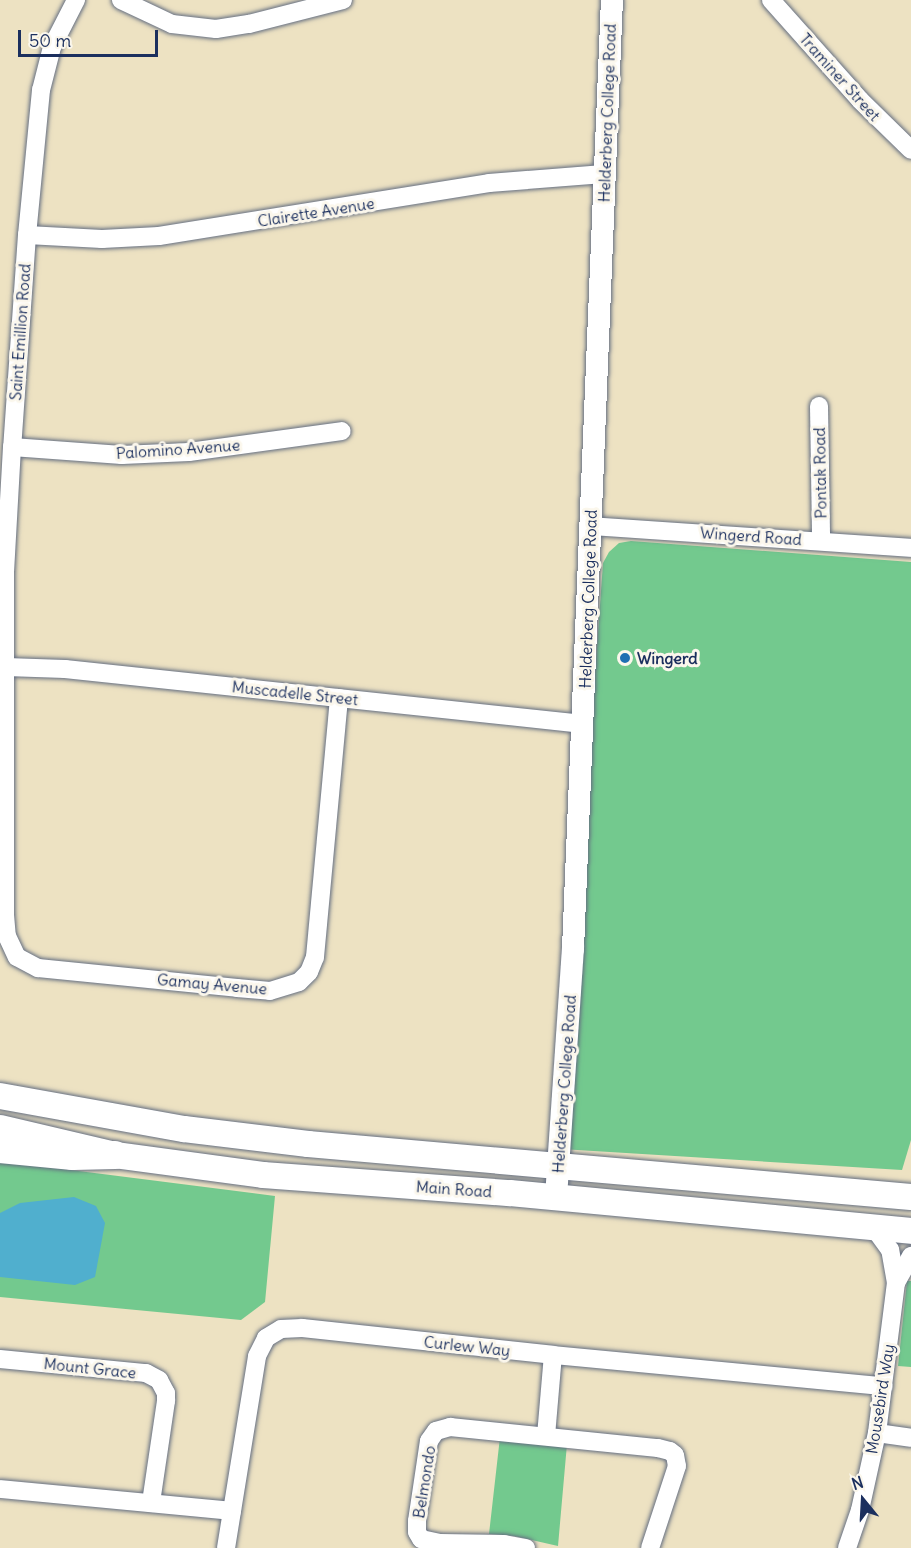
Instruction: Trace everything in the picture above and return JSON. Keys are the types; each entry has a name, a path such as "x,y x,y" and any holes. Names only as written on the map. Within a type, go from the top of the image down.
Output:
{"main road":[{"name":"Main Road","path":"0,1096 195,1131 308,1144 559,1168 911,1197"},
{"name":"Main Road","path":"0,1128 115,1155 263,1175 556,1197 911,1231"},
{"path":"0,1149 73,1156 115,1155"}],"street":[{"name":"Saint Emillion Road","path":"16,957 7,936 5,915 5,571 12,447 27,235 41,90 52,47 76,0"},
{"path":"121,0 172,24 216,28 249,24 343,0"},
{"name":"Helderberg College Road","path":"556,1197 573,949 612,0"},
{"name":"Traminer Street","path":"771,0 860,100 911,150"},
{"name":"Clairette Avenue","path":"27,235 102,239 159,236 489,183 604,174"},
{"name":"Pontak Road","path":"819,406 821,540"},
{"name":"Palomino Avenue","path":"12,447 122,454 189,452 342,431"},
{"name":"Wingerd Road","path":"590,526 821,540 911,548"},
{"name":"Muscadelle Street","path":"6,667 65,669 583,724"},
{"name":"Gamay Avenue","path":"16,957 38,968 270,991 299,982 309,972 315,957 339,698"},
{"name":"Mousebird Way","path":"847,1548 860,1510 877,1433 896,1283 890,1250 874,1228"},
{"name":"Mousebird Way","path":"896,1283 911,1256"},
{"name":"Curlew Way","path":"226,1548 257,1356 260,1347 272,1332 281,1329 302,1328 553,1355 884,1386"},
{"path":"546,1436 553,1355"},
{"name":"Mount Grace","path":"0,1359 146,1373 159,1380 166,1394 166,1401 151,1503"},
{"name":"Belmondo","path":"526,1548 504,1544 440,1544 421,1539 416,1527 429,1441 436,1431 450,1427 546,1436 658,1448 675,1455 677,1466 650,1548"},
{"path":"877,1433 911,1438"},
{"path":"0,1488 232,1511"}],"green space":[{"path":"631,541 911,562 911,1140 902,1170 561,1149 603,563 609,552 619,543"},
{"path":"0,1161 275,1196 265,1302 241,1320 0,1297"},
{"path":"907,1281 911,1281 911,1367 898,1366"},
{"path":"500,1437 567,1444 558,1546 514,1536 489,1534"}],"water":[{"path":"74,1197 96,1206 105,1223 95,1277 75,1285 0,1277 0,1213 20,1203"}],"place":[{"name":"Wingerd","path":"625,658"}]}
